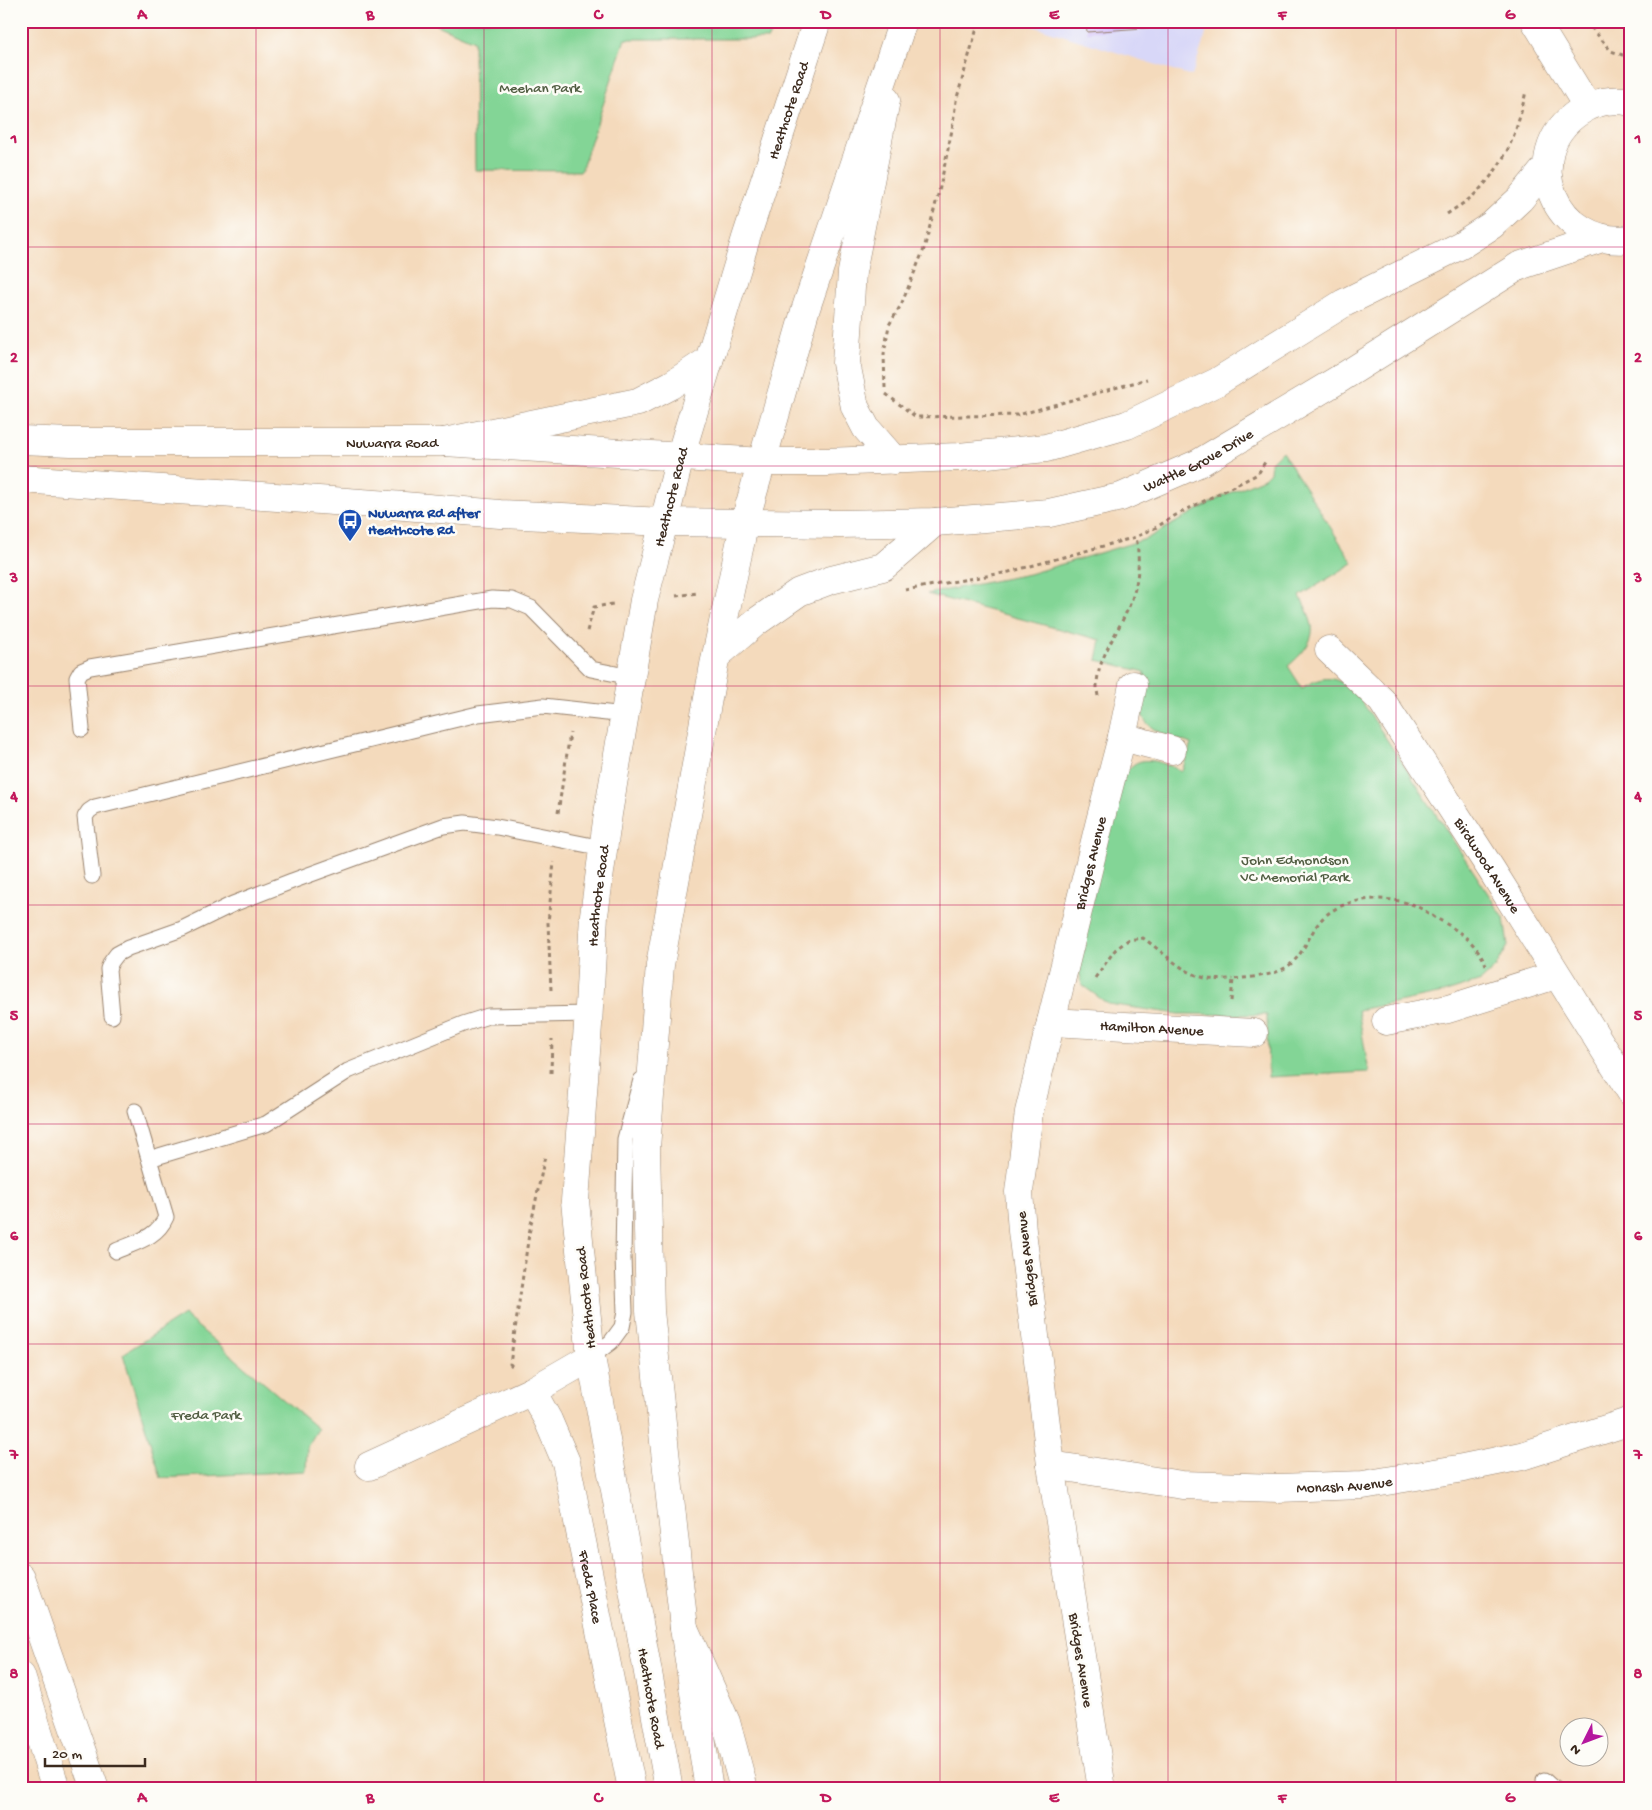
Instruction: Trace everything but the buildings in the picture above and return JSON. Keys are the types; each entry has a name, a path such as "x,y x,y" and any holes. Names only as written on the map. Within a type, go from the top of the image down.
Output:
{"main road":[{"name":"Heathcote Road","path":"668,1789 592,1357 575,1201 589,1014 594,915 603,848 644,600 680,457 746,238 817,21"},
{"path":"1535,21 1588,106"},
{"path":"894,460 866,428 855,407 846,363 852,272 902,26"},
{"path":"709,1789 684,1628 650,1311 646,1148 660,965 716,656 745,521 805,311 902,26"},
{"path":"1631,102 1607,101 1588,106 1572,116 1560,130 1552,147 1548,165 1548,181 1553,197 1561,212 1572,223 1586,232 1602,238 1631,239"},
{"path":"762,462 826,462 959,457 1046,448 1128,425 1216,382 1344,303 1461,245 1492,226 1520,199 1548,165"},
{"name":"Wattle Grove Drive","path":"745,521 840,524 935,522 1049,512 1121,497 1199,463 1341,378 1519,266 1602,238"},
{"path":"444,442 638,402 671,385 709,360"},
{"name":"Nuwarra Road","path":"21,440 71,442 444,442 762,462"},
{"path":"21,479 500,514 664,522 745,521"},
{"path":"716,656 756,622 799,592 831,580 883,567 935,522"},
{"name":"Birdwood Avenue","path":"1329,650 1382,701 1491,869 1631,1092"},
{"name":"Bridges Avenue","path":"1102,1789 1051,1465 1022,1231 1019,1192 1029,1112 1133,685"},
{"path":"1122,736 1172,750"},
{"path":"1386,1021 1448,1009 1556,975"},
{"name":"Hamilton Avenue","path":"1051,1022 1241,1032"},
{"path":"369,1466 532,1391 592,1357"},
{"name":"Freda Place","path":"532,1391 548,1420 566,1462 632,1789"},
{"name":"Monash Avenue","path":"1051,1465 1182,1485 1278,1488 1363,1485 1522,1456 1631,1421"},
{"path":"21,1576 95,1789"},
{"path":"684,1628 726,1722 744,1789"},
{"path":"21,1676 56,1789"}],"lane":[{"path":"82,729 77,678 81,671 90,667 492,598 512,600 531,608 591,669 631,677"},
{"path":"92,876 85,817 89,811 95,808 478,714 543,706 625,715"},
{"path":"112,1016 108,969 117,954 182,928 233,904 443,826 464,823 497,826 603,848"},
{"path":"149,1159 266,1124 348,1071 463,1024 488,1016 589,1014"},
{"path":"592,1357 611,1342 622,1327 624,1312 625,1139 655,1028"},
{"path":"116,1250 154,1234 162,1227 166,1217 135,1110"}],"path":[{"path":"567,21 590,25 775,27"},
{"path":"979,21 956,101 940,187 924,249 901,305 889,325 884,354 886,394 916,417 1018,415 1156,376"},
{"path":"1586,21 1610,51 1631,58"},
{"path":"1446,215 1475,194 1500,166 1518,127 1526,90"},
{"path":"855,407 886,394"},
{"path":"899,592 1009,572 1136,537 1138,550 1137,585 1127,613 1111,641 1099,670 1096,690 1098,700"},
{"path":"594,607 731,589"},
{"path":"1059,989 1075,990 1088,984 1097,976 1115,950 1128,940 1143,938 1186,971 1210,979 1233,979 1269,975 1286,967 1298,955 1321,920 1335,909 1349,903 1373,899 1415,906 1458,931 1482,954 1498,993"},
{"path":"1233,979 1241,1032"}],"shaded area":[{"path":"1017,21 1210,21 1192,76"}],"green space":[{"name":"Meehan Park","path":"428,21 775,21 768,39 625,39 581,171 475,170 474,41"},
{"name":"John Edmondson VC Memorial Park","path":"1282,451 1353,563 1300,596 1310,619 1312,635 1306,647 1288,666 1302,688 1317,680 1329,679 1341,682 1355,691 1504,918 1508,946 1496,967 1481,981 1443,993 1358,1010 1369,1072 1268,1077 1267,1015 1178,1014 1108,1004 1082,985 1077,960 1122,776 1133,765 1145,761 1158,762 1182,771 1191,744 1164,735 1150,726 1144,719 1139,700 1145,672 1097,660 1101,640 927,594 1029,574 1146,539 1223,496 1264,478 1270,472 1271,462"},
{"name":"Freda Park","path":"184,1315 318,1429 307,1447 306,1471 161,1478 123,1354"}],"place":[{"name":"Nuwarra Rd after Heathcote Rd","path":"350,542"}]}
